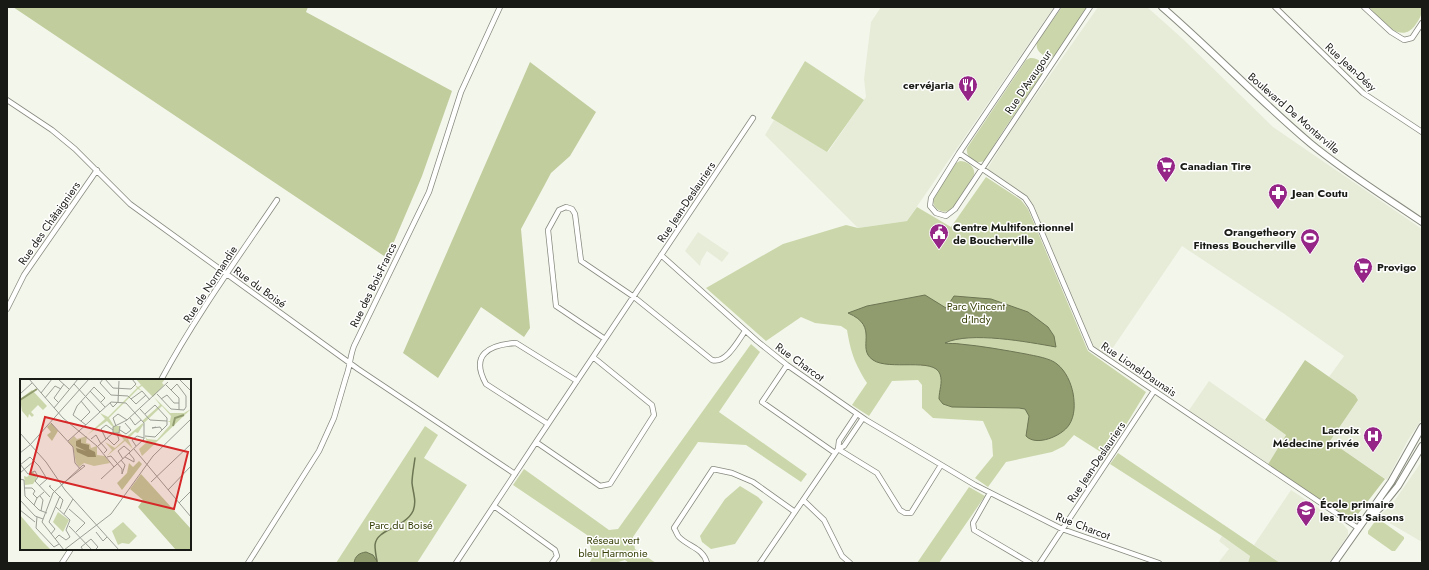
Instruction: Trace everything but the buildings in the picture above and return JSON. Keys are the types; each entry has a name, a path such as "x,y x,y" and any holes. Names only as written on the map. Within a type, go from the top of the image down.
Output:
{"street":[{"name":"Rue des Bois-Francs","path":"248,563 319,451 334,418 349,371 352,352 429,192 460,92 500,7"},
{"name":"Rue D'Avaugour","path":"1058,7 959,153 930,200 931,208 936,213 944,216 951,213 1090,7"},
{"name":"Boulevard De Montarville","path":"1162,7 1311,144 1354,177 1422,222"},
{"name":"Rue Jean-Désy","path":"1275,7 1363,93 1422,132"},
{"path":"1364,7 1391,32 1404,40 1412,38 1422,23"},
{"name":"Rue du Boisé","path":"7,100 52,130 75,148 130,204 350,363 515,474"},
{"name":"Rue Jean-Deslauriers","path":"456,563 753,118"},
{"name":"Rue Lionel-Daunais","path":"959,153 1025,198 1031,206 1091,348 1358,528"},
{"name":"Rue des Châtaigniers","path":"7,309 24,275 97,170"},
{"name":"Rue de Normandie","path":"162,379 179,348 276,200"},
{"path":"605,339 556,306 548,230 559,210 566,207 572,210 575,214 581,261 634,297 712,360 716,361 724,359 745,331"},
{"name":"Rue Charcot","path":"661,255 745,331 787,365 863,418 975,485 1062,529 1159,563"},
{"path":"548,424 486,384 480,374 480,360 484,352 492,347 516,343 577,381"},
{"path":"536,442 600,486 610,484 654,415 652,405 593,357"},
{"path":"787,365 762,402 836,451 877,473 900,510 905,513 911,513 941,465"},
{"name":"Rue Jean-Deslauriers","path":"1040,563 1154,391"},
{"path":"760,563 836,451 839,441 857,414"},
{"path":"836,451 844,446 863,418"},
{"path":"1334,563 1391,482 1422,427"},
{"path":"1358,528 1382,506 1398,486 1422,446"},
{"path":"708,563 705,556 699,550 678,536 674,528 713,470 732,473 753,482 795,512"},
{"path":"990,493 973,523 974,530 1030,563"},
{"path":"803,500 824,520 842,556 850,563"},
{"path":"494,506 555,550 557,556 552,563"},
{"path":"62,563 70,550"}],"shaded area":[{"path":"13,7 308,7 306,12 452,91 422,176 387,258"},
{"path":"881,7 1054,7 907,221 858,228 765,135 774,120 828,152 866,97 864,79 871,22"},
{"path":"1098,7 1147,7 1183,39 1273,127 1422,229 1422,419 1408,440 1387,480 1330,441 1358,400 1355,395 1329,377 1344,356 1283,313 1182,246 1106,358 1091,348 1025,198 986,171 1010,132"},
{"path":"530,62 596,112 570,156 551,173 521,229 530,328 524,337 481,307 438,378 403,353"},
{"path":"698,232 729,253 722,262 707,251 701,261 700,266 685,251"},
{"path":"925,295 946,308 954,296 991,299 1028,312 1048,327 1054,336 1056,347 1015,340 984,338 969,338 945,343 1026,354 1046,359 1057,364 1068,377 1074,397 1074,410 1072,418 1066,429 1049,439 1030,439 1026,436 1029,416 1025,409 952,407 943,404 939,399 941,377 936,369 929,366 920,365 880,363 873,360 868,355 866,350 866,331 863,325 858,319 848,313 867,306"},
{"path":"1305,360 1355,395 1358,400 1330,441 1385,479 1351,523 1267,466 1286,435 1265,420"},
{"path":"1209,381 1286,435 1267,466 1187,413"},
{"path":"1422,461 1422,542 1379,517 1395,500"},
{"name":"École primaire les Trois Saisons","path":"1291,490 1343,524 1348,530 1348,535 1329,563 1280,563 1254,545"},
{"path":"1222,536 1250,556 1248,563 1218,563 1229,549 1219,541"},
{"path":"366,552 373,555 378,563 354,563 355,558 358,555"}],"green space":[{"path":"1062,7 1088,7 1054,56 1049,58 1038,50 1037,42"},
{"path":"1369,7 1422,7 1422,12 1416,24 1404,33 1391,29"},
{"path":"1030,58 1036,59 1043,64 1044,72 984,161 975,161 969,157 967,148 1026,60"},
{"path":"805,61 864,100 827,152 771,118"},
{"path":"960,161 965,162 974,169 974,175 954,206 945,212 938,210 933,202 934,198 956,163"},
{"name":"Parc Vincent d'Indy","path":"986,177 1021,200 1028,209 1088,351 1146,392 1107,456 1074,435 1064,446 1052,452 1006,462 988,487 975,478 993,456 992,441 983,421 933,418 922,408 922,385 918,380 892,381 869,416 852,405 867,383 854,357 847,330 841,326 815,323 801,317 766,341 706,288 783,244 846,225 858,228 907,221 917,207 951,227"},
{"name":"Réseau vert bleu Harmonie","path":"751,344 760,352 719,412 807,474 801,482 746,445 698,442 633,537 635,549 656,563 629,563 625,560 615,563 589,563 593,557 587,535 513,485 524,469 609,530 618,529"},
{"name":"Parc du Boisé","path":"425,426 438,435 424,458 467,485 417,563 336,563"},
{"path":"1118,453 1280,563 1248,563 1250,556 1222,536 1110,464"},
{"path":"740,486 758,497 763,502 735,544 711,549 702,542 700,536 725,499"},
{"path":"969,487 985,496 939,563 917,563"},
{"path":"1376,520 1380,520 1404,537 1395,551 1392,551 1368,534 1368,531"}],"waterway":[{"path":"377,561 375,545 380,535 404,521 413,511 415,500 412,480 415,458"}],"place":[{"name":"cervéjaria","path":"968,102"},
{"name":"Canadian Tire","path":"1166,183"},
{"name":"Jean Coutu","path":"1278,210"},
{"name":"Centre Multifonctionnel de Boucherville","path":"939,250"},
{"name":"Orangetheory Fitness Boucherville","path":"1310,255"},
{"name":"Provigo","path":"1363,284"},
{"name":"Lacroix Médecine privée","path":"1373,453"},
{"name":"École primaire les Trois Saisons","path":"1306,527"}]}
